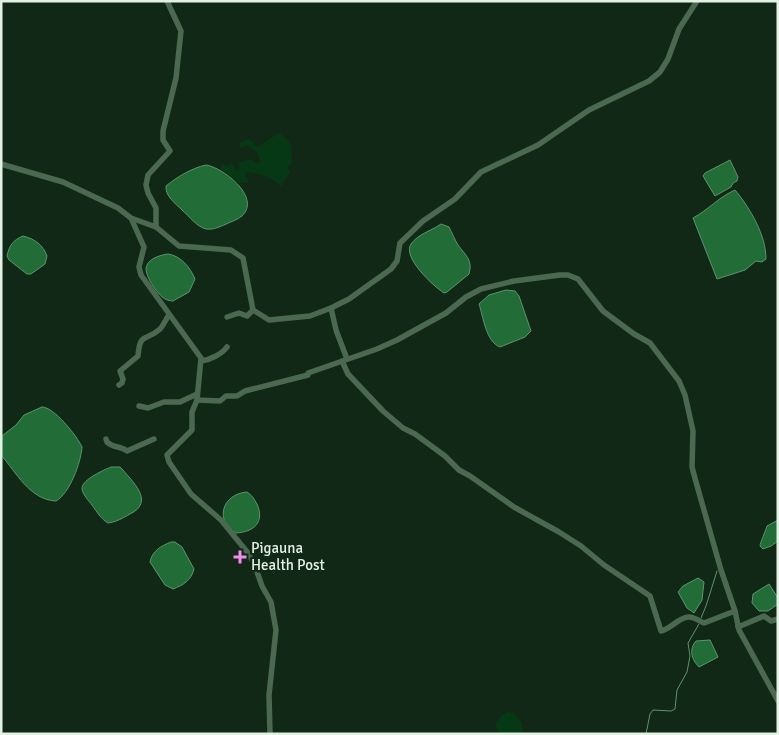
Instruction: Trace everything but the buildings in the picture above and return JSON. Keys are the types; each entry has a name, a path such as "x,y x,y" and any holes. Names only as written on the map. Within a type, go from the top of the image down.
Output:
{"street":[{"path":"156,227 156,208 146,185 148,175 170,151 163,140 163,131 176,78 181,31 167,1"},
{"path":"1,164 63,182 118,208 131,218 156,227 179,246 231,250 243,258 253,310 274,321 310,316 331,308 349,298 391,269 397,261 400,243 422,221 455,199 481,172 538,145 590,110 649,81 660,72 668,59 679,29 698,1"},
{"path":"131,218 144,247 139,267 141,275 197,351 201,361 197,397 192,412 192,430 167,455 169,462 191,494 221,520 248,553 271,602 276,630 269,695 270,734"},
{"path":"139,406 148,408 164,402 180,402 197,397 220,401 226,396 237,396 245,391 308,374 377,349 446,313 466,297 481,289 514,281 560,275 568,275 578,279 603,311 634,334 650,343 679,380 685,395 693,431 692,467 718,561 735,611 738,627 778,701"},
{"path":"331,308 348,374 383,411 403,428 415,434 444,456 459,470 514,507 581,546 604,565 650,596 661,631 685,618 691,617 704,623 735,611"},
{"path":"227,317 239,313 247,316 253,310"},
{"path":"119,385 123,379 120,371 138,356 139,343 161,328 169,315"},
{"path":"201,361 208,360 227,347"},
{"path":"106,439 111,446 122,447 127,451 154,439"},
{"path":"738,627 764,616 771,621 778,619"}],"shaded area":[{"path":"279,133 291,146 292,153 292,163 287,167 290,172 281,186 270,178 251,172 246,172 245,177 249,181 247,183 239,183 220,168 223,164 228,166 231,163 237,171 240,167 238,163 251,159 256,164 260,162 260,158 254,150 246,145 242,148 239,146 241,142 250,139 257,147"},
{"path":"730,160 738,177 737,181 731,187 715,196 703,176 705,173"},
{"path":"206,165 230,177 244,192 247,200 247,208 242,216 211,229 203,228 196,224 171,199 166,190 166,186 180,176 195,168"},
{"path":"735,190 756,222 763,241 766,259 762,262 756,261 745,270 717,279 693,218"},
{"path":"441,224 449,227 458,245 468,258 470,265 469,274 444,293 420,271 409,250 411,244 417,238"},
{"path":"23,236 38,243 47,256 45,264 31,274 27,274 9,260 7,256 12,244"},
{"path":"168,254 177,257 185,263 195,279 189,292 173,301 165,299 159,293 152,284 146,269 148,263 153,259"},
{"path":"506,290 515,291 519,296 531,331 525,337 500,347 491,340 488,334 479,304 489,295"},
{"path":"42,407 47,408 59,417 82,447 74,477 66,491 56,501 39,496 31,490 1,455 2,436 16,425 24,415"},
{"path":"111,467 120,467 136,486 140,492 141,504 130,514 108,523 101,517 83,493 82,488 90,478"},
{"path":"247,492 257,504 260,516 259,521 248,531 236,533 225,522 224,509 232,498"},
{"path":"778,520 778,541 763,549 760,544 767,526"},
{"path":"171,542 175,542 182,547 194,569 191,577 186,582 173,589 165,585 150,562 158,549"},
{"path":"698,578 704,582 702,600 694,613 687,608 678,592 683,586"},
{"path":"769,584 778,598 778,604 768,611 759,611 752,603 753,594"},
{"path":"710,640 718,657 699,667 694,661 692,647 696,641"},
{"path":"508,712 514,713 522,723 523,734 499,734 495,724 502,715"}],"waterway":[{"path":"701,618 717,571"},
{"path":"646,734 650,714 653,710 671,711 675,709 677,690 687,672 690,656 688,643 699,624"}],"place":[{"name":"Pigauna Health Post","path":"240,557"}]}
